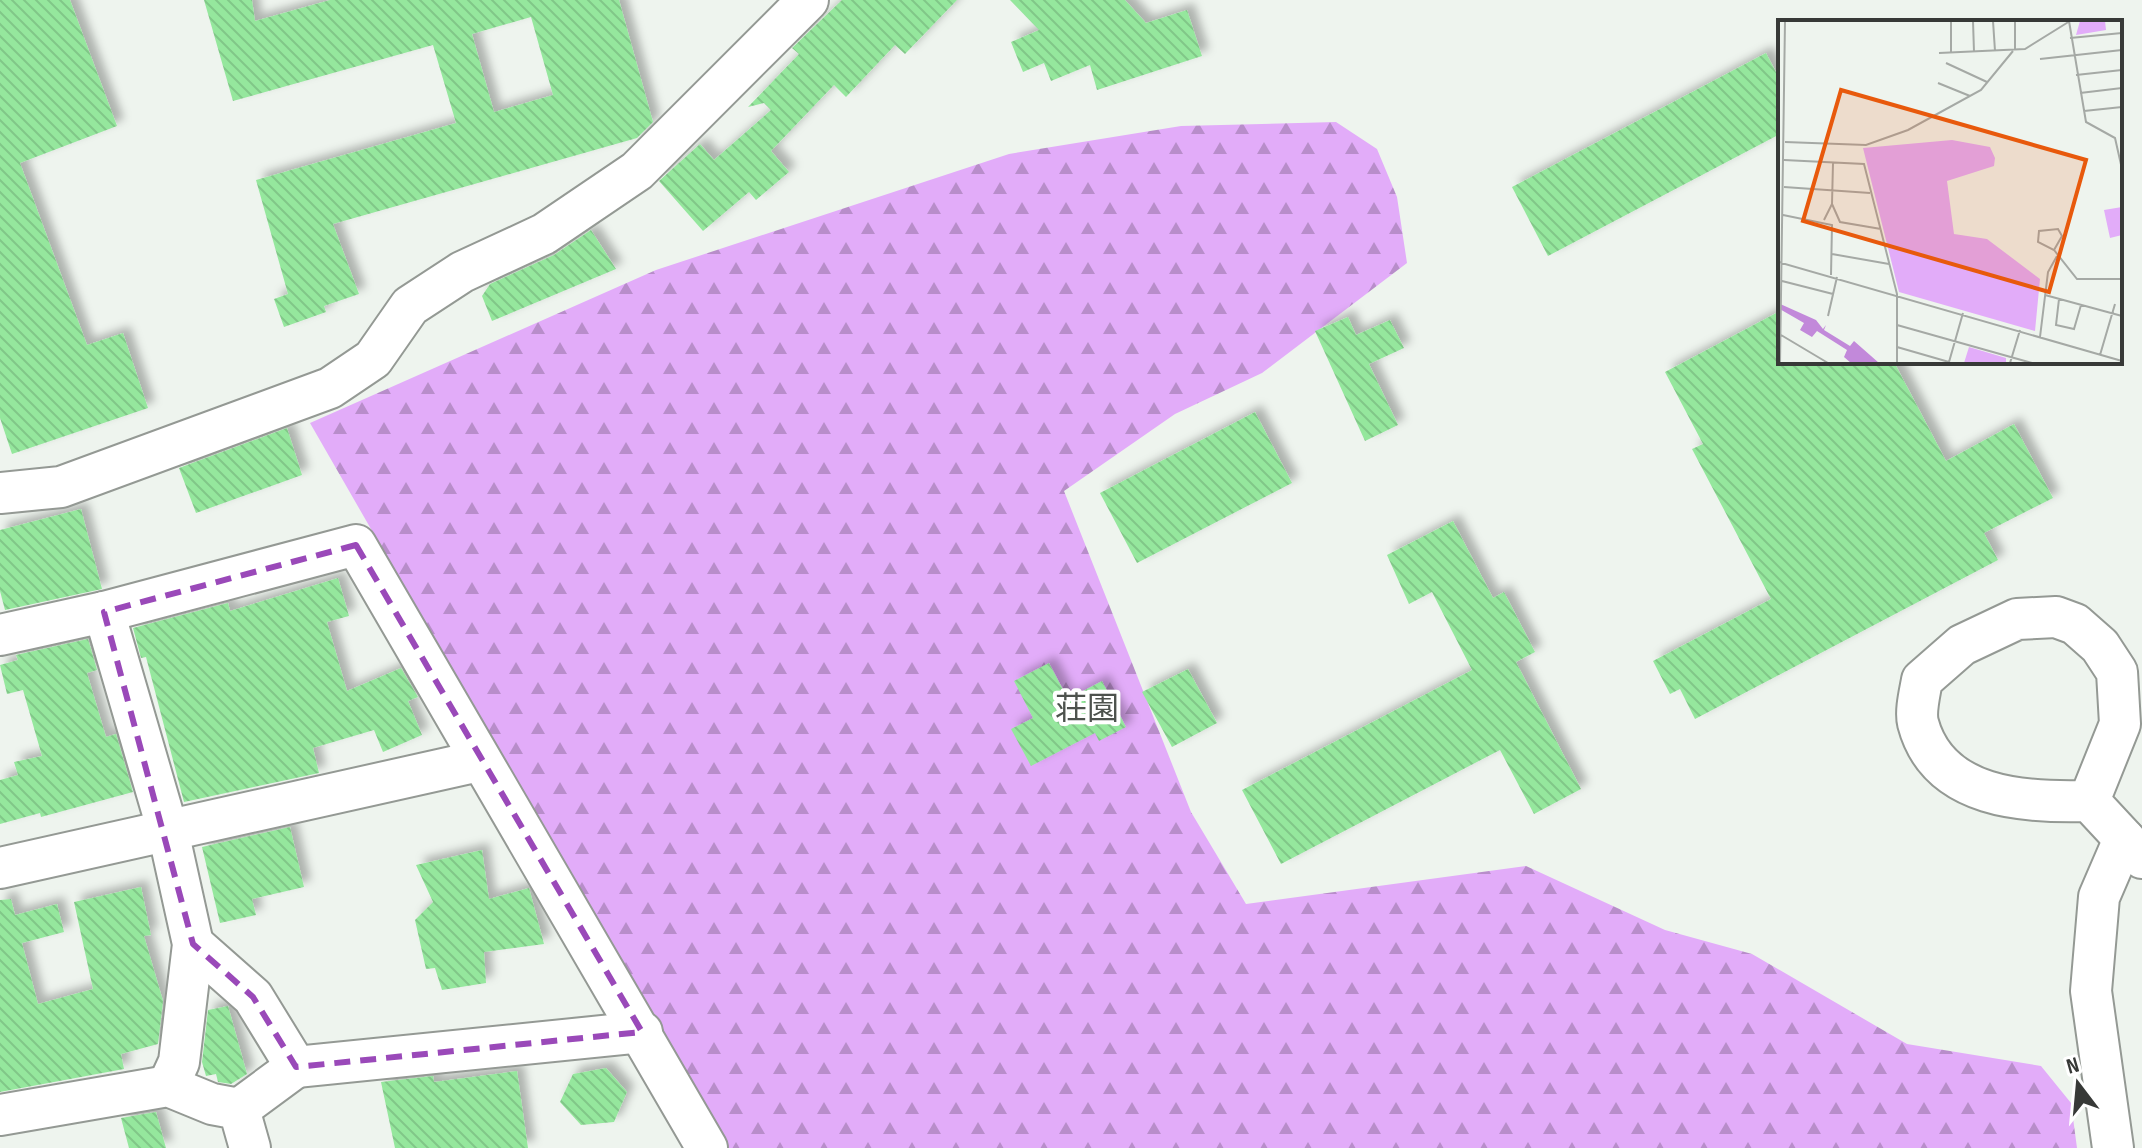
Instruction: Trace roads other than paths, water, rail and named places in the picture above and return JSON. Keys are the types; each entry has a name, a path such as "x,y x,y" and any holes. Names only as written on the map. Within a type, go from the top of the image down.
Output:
{"street":[{"path":"0,493 61,487 330,388 373,359 410,306 462,272 544,234 637,171 808,0"},
{"path":"0,635 104,612 356,545 707,1148"},
{"path":"104,612 168,831 193,944 179,1062 168,1086"},
{"path":"2089,801 2120,724 2117,672 2100,646 2075,624 2056,617 2017,619 1962,645 1922,680 1917,722 1942,769 2010,800 2089,801 2133,849 2099,897 2091,991 2113,1148"},
{"path":"0,868 479,761"},
{"path":"193,944 253,997 296,1067"},
{"path":"0,1115 168,1086 212,1104 239,1109 296,1067 642,1032"},
{"path":"239,1109 250,1148"}],"district":[{"name":"荘園","path":"1087,709"}]}
